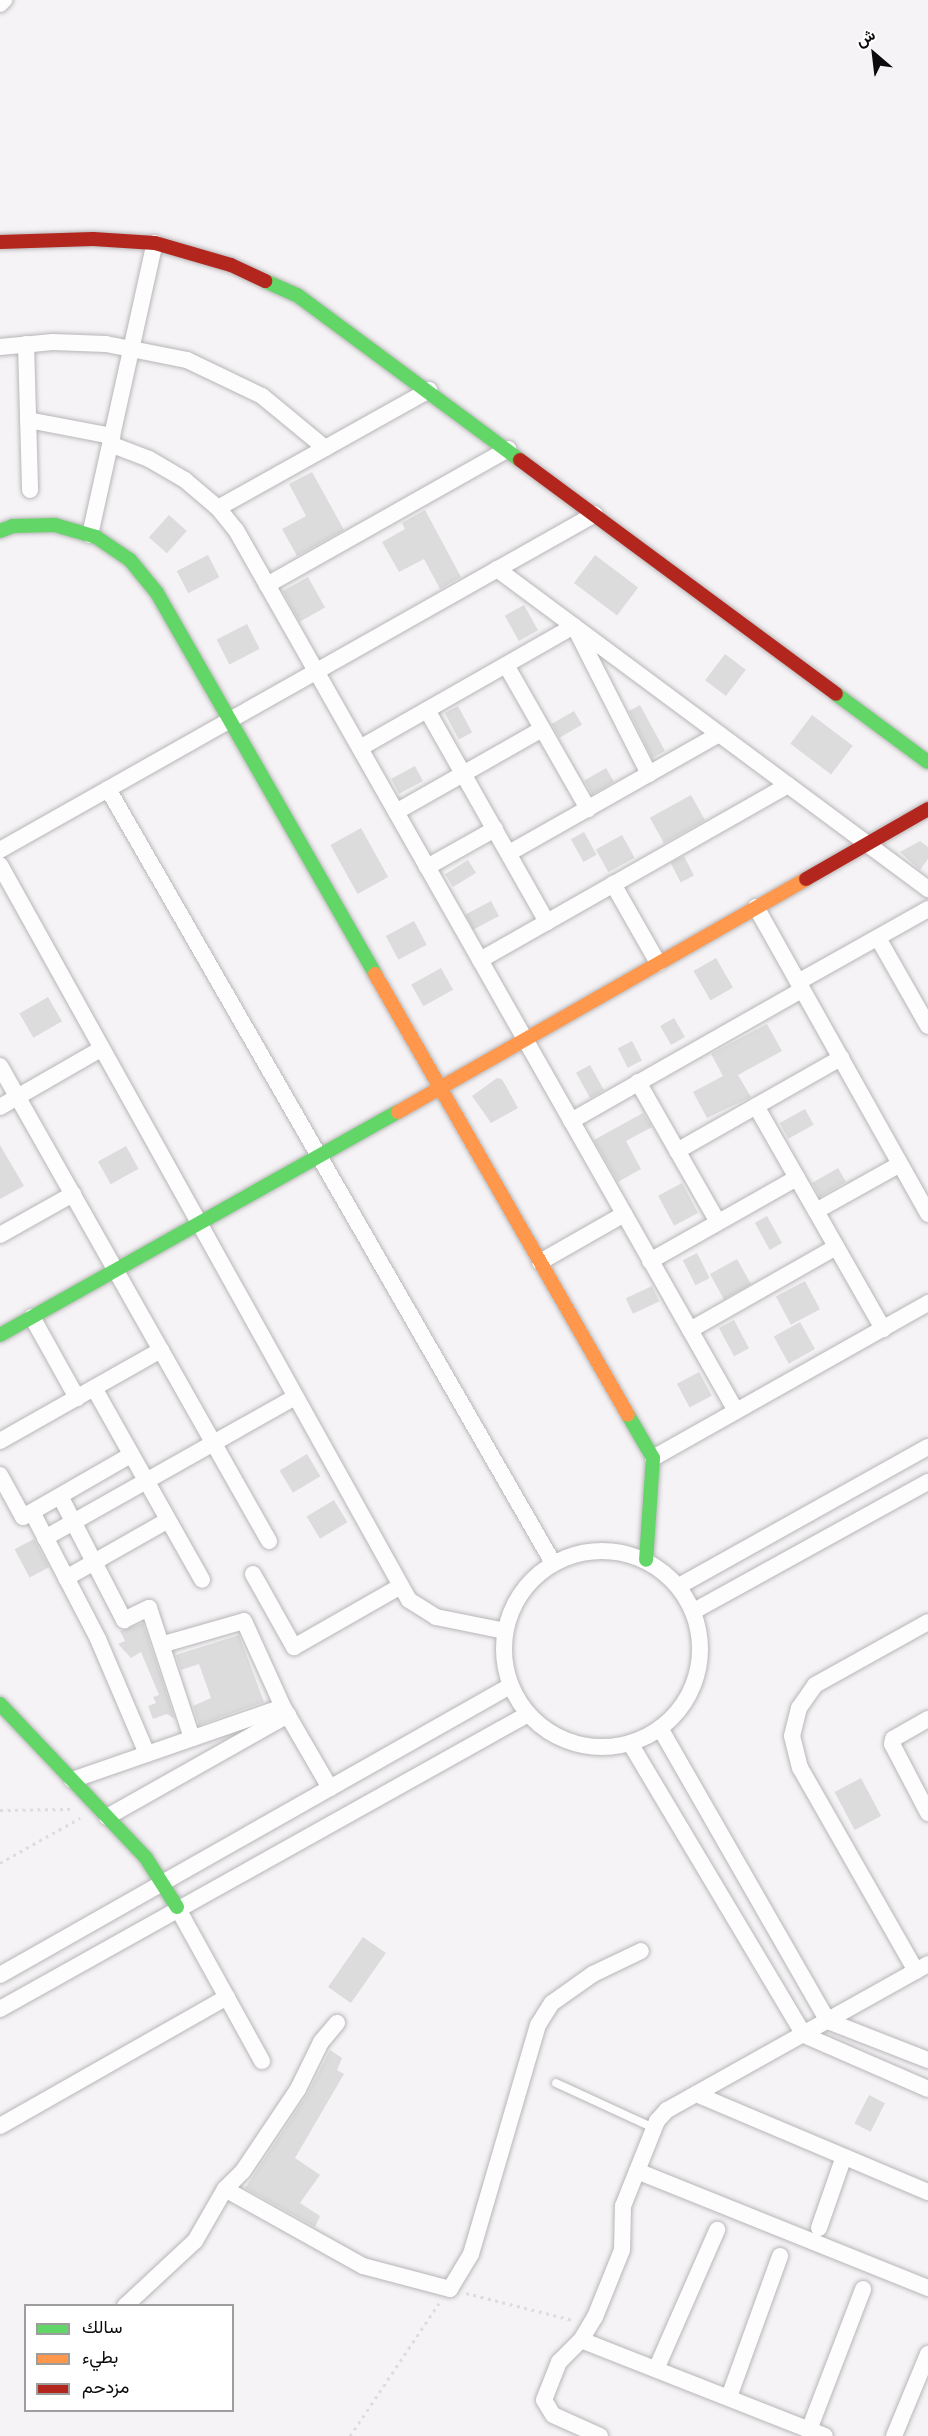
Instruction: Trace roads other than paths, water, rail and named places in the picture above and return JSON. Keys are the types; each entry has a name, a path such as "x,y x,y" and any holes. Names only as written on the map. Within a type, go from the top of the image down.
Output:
{"street":[{"path":"0,4 4,0"},
{"path":"0,242 93,239 155,243 231,265 297,295 429,390 928,762"},
{"path":"90,535 155,243"},
{"path":"0,347 79,343 132,348 187,360 239,382 285,411 325,448"},
{"path":"26,344 30,490"},
{"path":"218,508 429,390"},
{"path":"28,420 111,440 167,469 218,508 236,530 736,1411"},
{"path":"267,585 508,449"},
{"path":"0,850 595,514"},
{"path":"0,531 13,526 56,525 90,535 130,560 157,593 653,1458 646,1560"},
{"path":"497,569 928,889"},
{"path":"360,748 574,626"},
{"path":"574,626 650,774"},
{"path":"506,665 588,808"},
{"path":"427,710 547,922"},
{"path":"396,812 542,729"},
{"path":"509,853 719,734"},
{"path":"480,960 788,785"},
{"path":"108,789 553,1563"},
{"path":"0,1335 199,1226 928,809"},
{"path":"427,867 495,829"},
{"path":"0,865 409,1600 436,1617 505,1631"},
{"path":"613,884 658,963"},
{"path":"756,907 900,1164 926,1206"},
{"path":"571,1121 928,909"},
{"path":"878,938 928,1025"},
{"path":"0,1107 101,1049"},
{"path":"677,1151 841,1058"},
{"path":"0,1066 269,1541"},
{"path":"638,1082 718,1222"},
{"path":"756,1106 883,1329"},
{"path":"816,1211 900,1164"},
{"path":"650,1261 797,1178"},
{"path":"2,1230 73,1194"},
{"path":"540,1262 624,1214"},
{"path":"690,1330 836,1247"},
{"path":"653,1458 928,1303"},
{"path":"32,1317 77,1398"},
{"path":"0,1441 161,1350"},
{"path":"93,1388 202,1580"},
{"path":"45,1538 295,1397"},
{"path":"679,1586 928,1447"},
{"path":"0,1475 23,1516 131,1455"},
{"path":"693,1611 928,1482"},
{"path":"60,1496 124,1620 149,1608 164,1644 192,1738"},
{"path":"32,1512 98,1640 147,1754"},
{"path":"66,1578 168,1520"},
{"path":"615,1551 646,1560 679,1586 693,1611 701,1643 697,1675 683,1705 660,1728 630,1743 603,1747 575,1744 549,1732 528,1714 510,1686 504,1664 505,1631 511,1610 528,1584 553,1563 583,1552 615,1551"},
{"path":"253,1574 294,1647 401,1586"},
{"path":"164,1644 244,1621 286,1711 330,1788"},
{"path":"600,2436 553,2415 545,2406 546,2393 559,2362 581,2340 591,2325 622,2250 622,2213 654,2128 667,2110 922,1967 800,1768 792,1736 799,1708 815,1685 928,1622"},
{"path":"0,1975 510,1686"},
{"path":"0,1704 146,1858 177,1907 262,2061"},
{"path":"72,1780 192,1738 286,1711"},
{"path":"103,1813 286,1711"},
{"path":"0,2009 177,1907 528,1714"},
{"path":"928,1719 893,1739 892,1744 928,1813"},
{"path":"660,1728 828,2021 928,2060"},
{"path":"630,1743 804,2035 928,2089"},
{"path":"225,2189 363,2266 450,2289 471,2254 538,2025 552,2003 576,1986 641,1951"},
{"path":"0,2126 227,1997"},
{"path":"127,2304 195,2241 225,2189 298,2089 321,2042 337,2023"},
{"path":"696,2094 843,2159 928,2192"},
{"path":"819,2228 843,2159"},
{"path":"637,2172 928,2288"},
{"path":"657,2367 717,2230"},
{"path":"729,2397 780,2256"},
{"path":"581,2340 657,2367 817,2433 863,2289"},
{"path":"894,2436 928,2354"}],"lane":[{"path":"555,2083 654,2128"}]}
